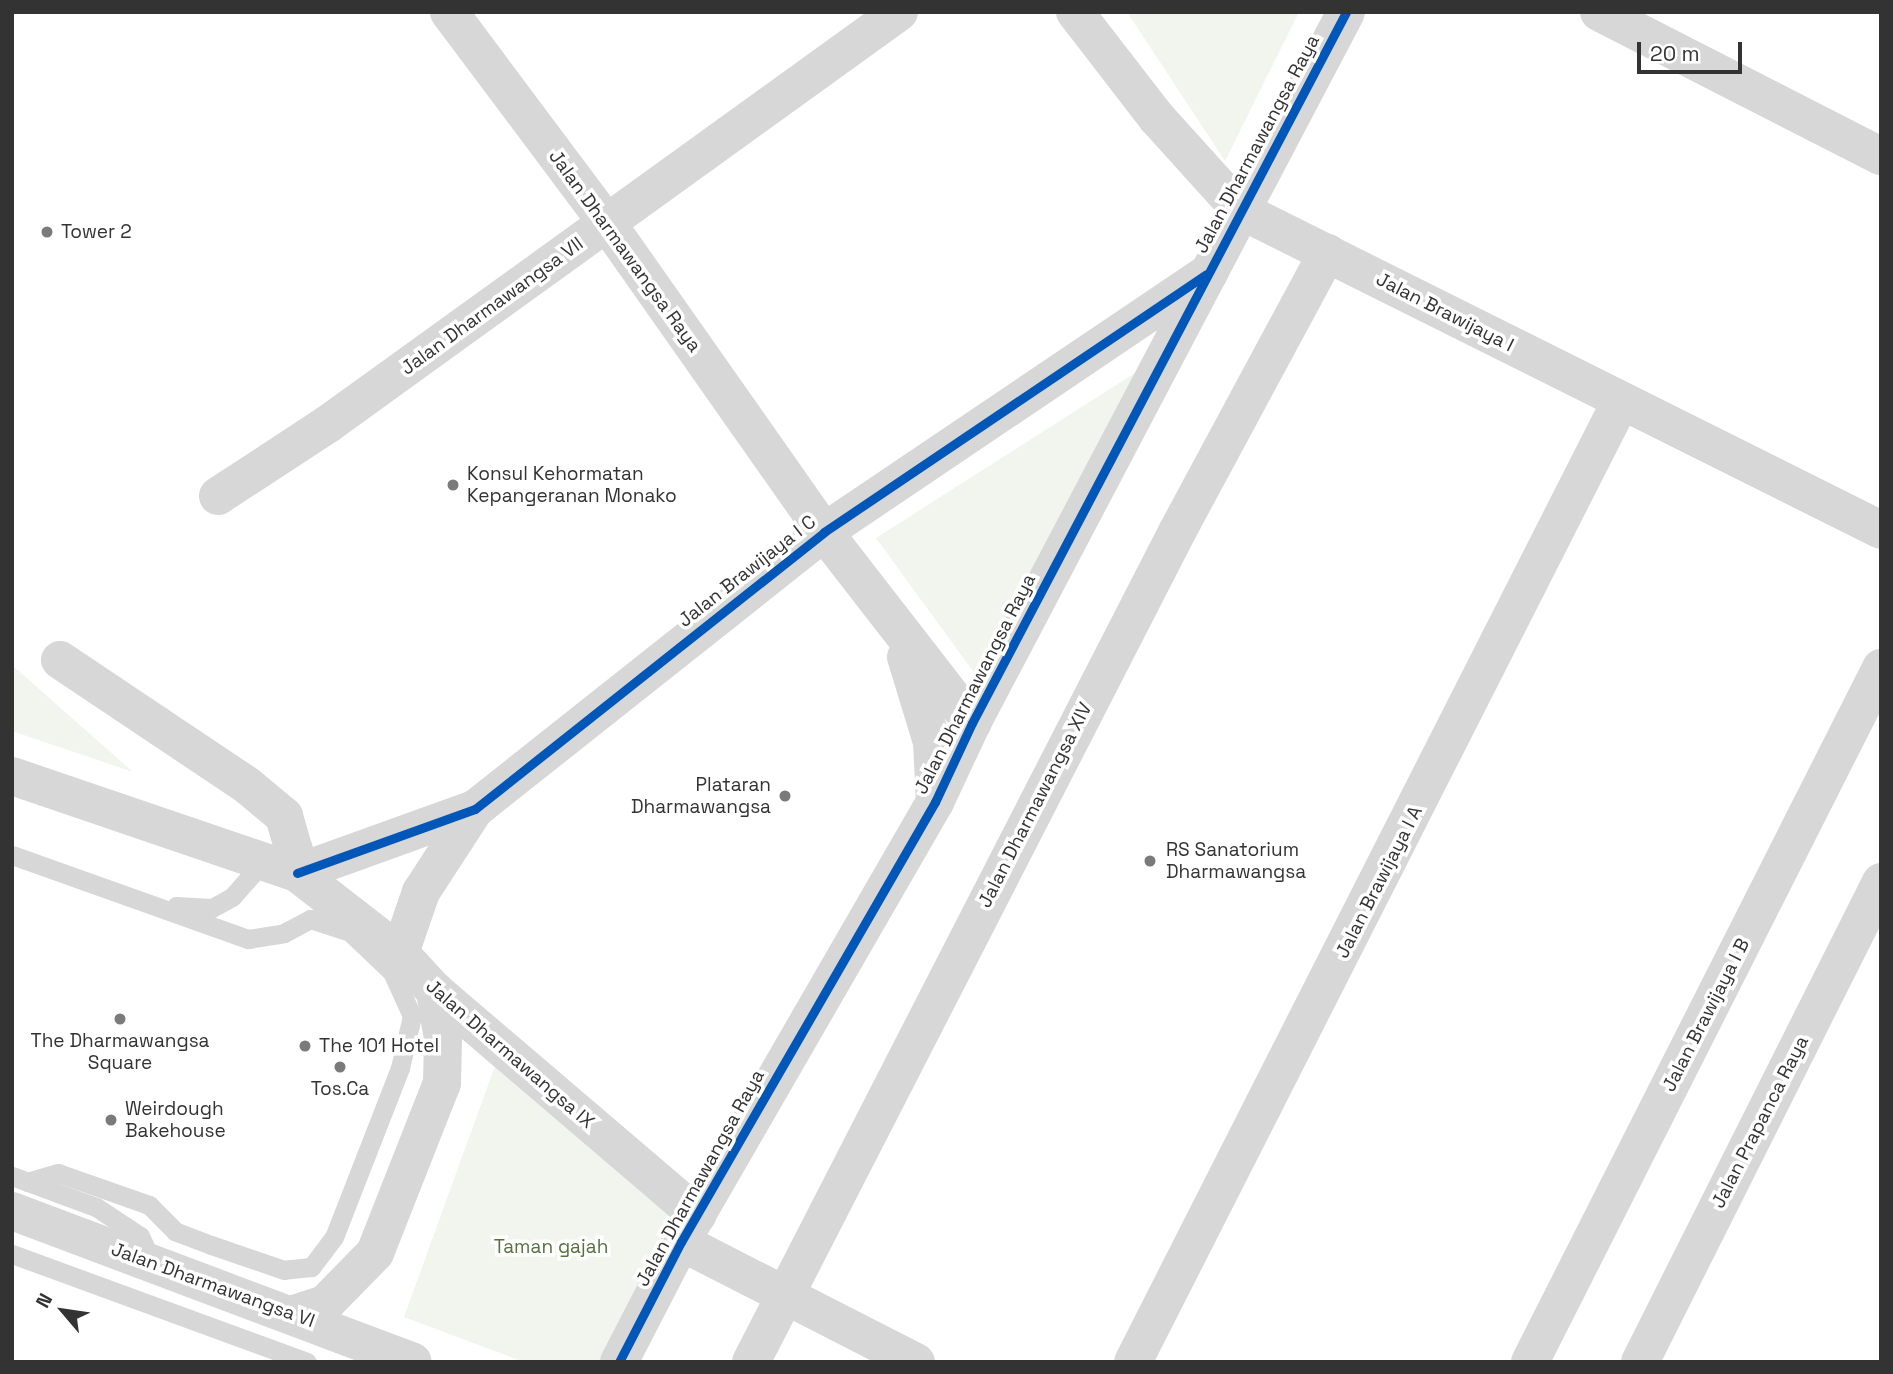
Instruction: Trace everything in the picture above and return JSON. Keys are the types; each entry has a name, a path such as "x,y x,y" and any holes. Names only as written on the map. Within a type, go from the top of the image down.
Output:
{"street":[{"name":"Jalan Dharmawangsa Raya","path":"449,12 607,223 824,532 896,629 972,723"},
{"name":"Jalan Dharmawangsa VII","path":"218,496 328,424 899,12"},
{"name":"Jalan Brawijaya I","path":"1075,12 1157,118 1240,210 1881,530"},
{"name":"Jalan Dharmawangsa Raya","path":"619,1362 689,1228 936,802 972,723 1346,12"},
{"path":"1599,12 1881,156"},
{"name":"Jalan Dharmawangsa XIV","path":"751,1362 1171,542 1327,254"},
{"name":"Jalan Brawijaya I C","path":"400,953 421,892 475,809 824,532 1209,272"},
{"name":"Jalan Brawijaya I A","path":"1133,1362 1621,401"},
{"name":"Jalan Dharmawangsa Raya","path":"896,629 925,711 936,802"},
{"path":"60,660 248,786 284,816 295,850 283,868"},
{"name":"Jalan Brawijaya I B","path":"1530,1362 1881,668"},
{"name":"Jalan Dharmawangsa IX","path":"12,776 283,868 400,953 435,991 689,1228 783,1296 916,1362"},
{"name":"Jalan Brawijaya I C","path":"283,868 475,809"},
{"name":"Jalan Prapanca Raya","path":"1640,1362 1881,882"},
{"path":"294,1314 325,1304 375,1252 442,1083 443,1039 435,991"},
{"name":"Jalan Dharmawangsa VI","path":"17,1190 153,1263 294,1314 413,1362"}],"lane":[{"path":"12,855 247,939 284,933 310,919 350,932 392,972 412,1016 400,1068 334,1237 311,1267 284,1270 175,1231 149,1205 58,1173 17,1190"},
{"path":"144,902 212,908 283,868"},
{"path":"12,1255 307,1362"}],"green space":[{"path":"1127,12 1299,12 1225,161"},
{"path":"1160,357 986,689 876,538"},
{"path":"12,665 133,772 12,731"},
{"name":"Taman gajah","path":"504,1041 697,1228 629,1362 524,1362 404,1317"}],"cycle path":[{"path":"619,1362 681,1242 935,802 972,723 1346,12"},
{"path":"297,873 475,809 824,532 1206,274"}],"place":[{"name":"Tower 2","path":"47,232"},
{"name":"Konsul Kehormatan Kepangeranan Monako","path":"453,485"},
{"name":"Plataran Dharmawangsa","path":"785,796"},
{"name":"RS Sanatorium Dharmawangsa","path":"1150,861"},
{"name":"The Dharmawangsa Square","path":"120,1019"},
{"name":"The 101 Hotel","path":"305,1046"},
{"name":"Tos.Ca","path":"340,1067"},
{"name":"Weirdough Bakehouse","path":"111,1120"}]}
